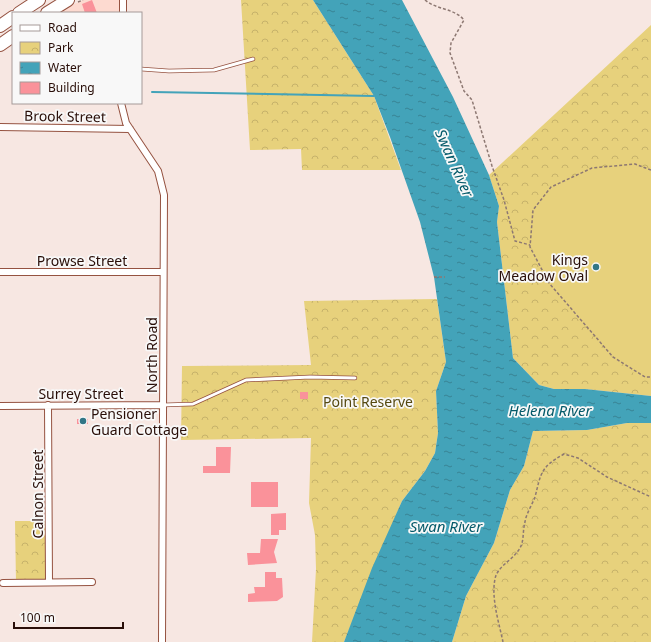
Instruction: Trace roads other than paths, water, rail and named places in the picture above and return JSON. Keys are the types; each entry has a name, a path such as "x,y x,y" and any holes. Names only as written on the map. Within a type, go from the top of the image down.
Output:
{"highway":[{"path":"21,12 39,0"},
{"path":"49,12 68,0"},
{"path":"0,26 12,18"},
{"path":"0,45 12,37"}],"street":[{"path":"123,0 123,12"},
{"name":"North Road","path":"121,104 124,117 130,129 155,165 164,195 162,642"},
{"name":"Brook Street","path":"0,127 130,129"},
{"name":"Prowse Street","path":"0,272 163,272"},
{"name":"Calnon Street","path":"48,405 49,582"},
{"name":"Surrey Street","path":"0,406 163,405"},
{"path":"4,583 92,582"}],"lane":[{"path":"142,69 169,71 214,70 253,60"},
{"path":"163,405 193,404 246,380 310,377 355,378"}],"water":[{"name":"Swan River","path":"313,0 402,0 453,97 489,175 499,206 497,222 513,358 539,385 554,389 585,389 651,396 651,423 627,423 587,430 533,431 524,466 510,490 494,543 466,596 452,642 344,642 372,568 402,501 425,471 435,453 438,433 436,391 446,362 434,277 420,222 390,137 374,96"}],"waterway":[{"path":"152,92 374,96"}],"place":[{"name":"Kings Meadow Oval","path":"596,267"},
{"name":"Pensioner Guard Cottage","path":"83,421"}],"park label":[{"name":"Point Reserve","path":"368,401"}],"water label":[{"name":"Helena River","path":"550,410"}]}
